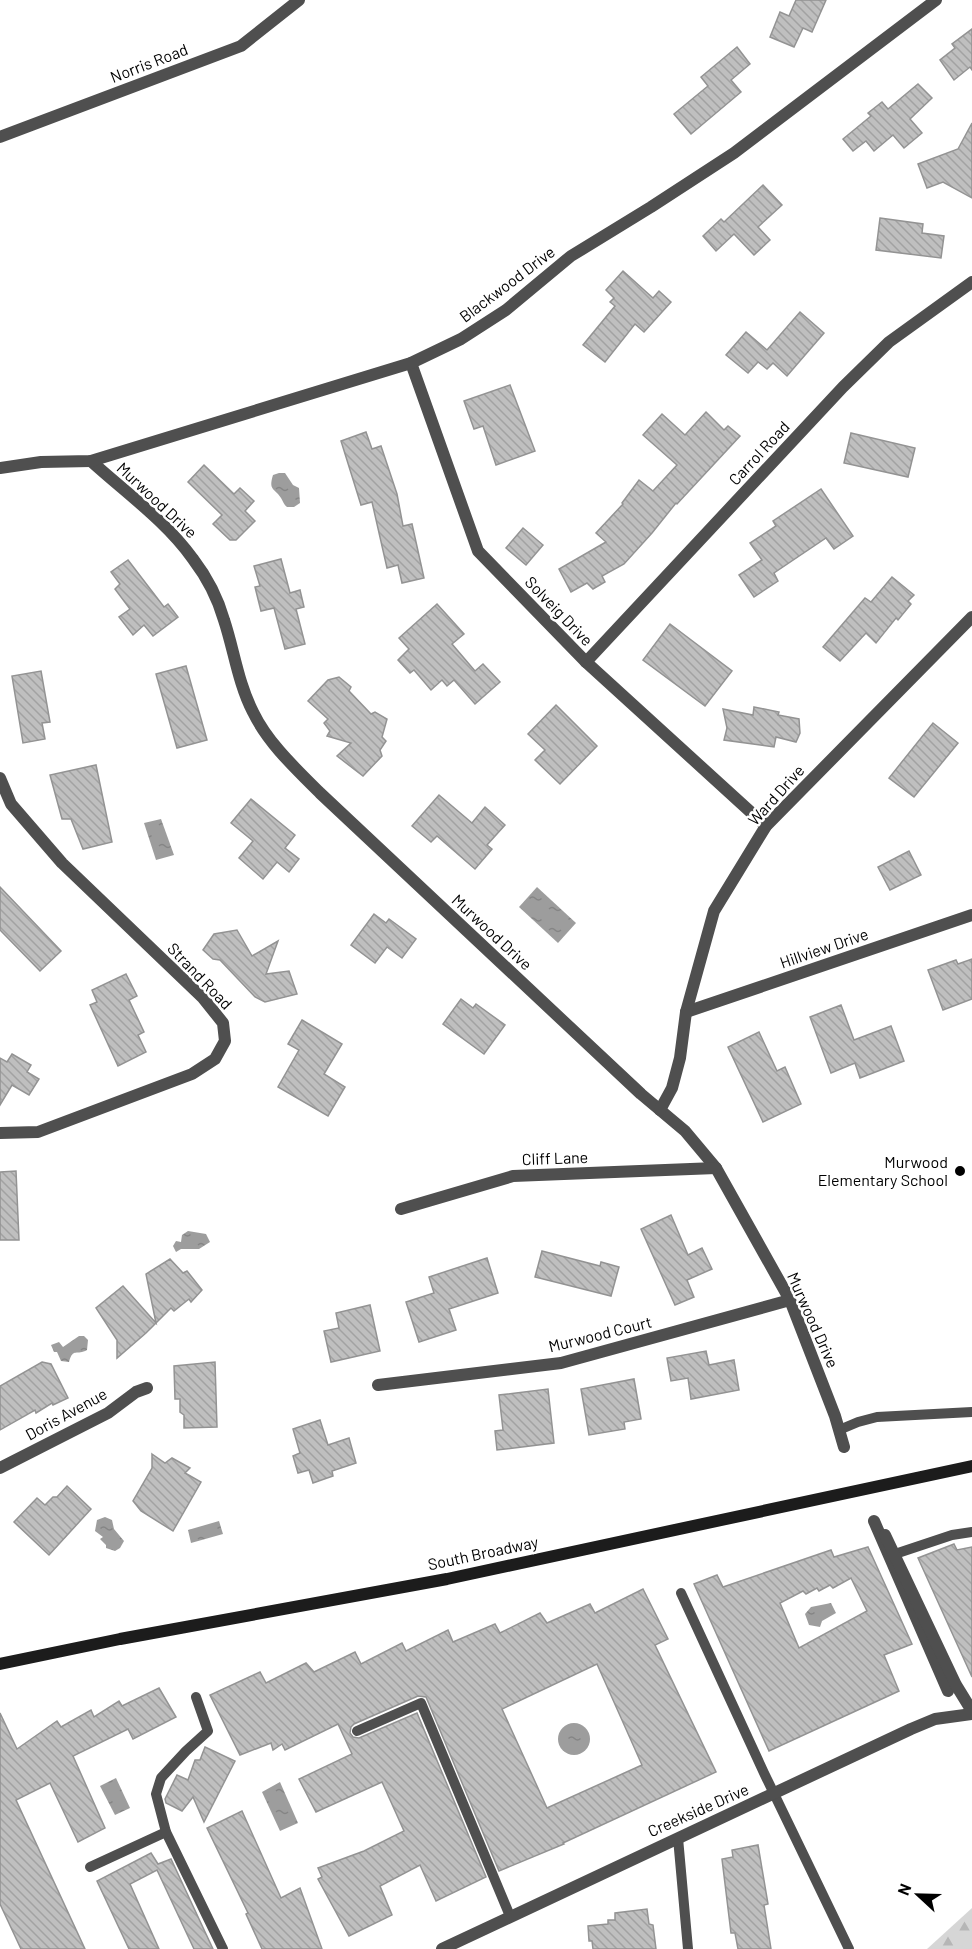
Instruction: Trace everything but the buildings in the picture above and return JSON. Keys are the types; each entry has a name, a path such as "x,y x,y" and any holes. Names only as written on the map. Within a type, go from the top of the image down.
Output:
{"main road":[{"name":"South Broadway","path":"0,1664 120,1639 447,1579 972,1466"}],"street":[{"name":"Norris Road","path":"0,137 241,46 299,0"},
{"name":"Blackwood Drive","path":"0,468 41,462 90,461 411,363 461,339 506,310 571,256 734,153 936,0"},
{"name":"Carrol Road","path":"586,663 850,380 889,342 972,282"},
{"name":"Solveig Drive","path":"411,363 478,551 586,663 766,826"},
{"name":"Murwood Drive","path":"90,461 170,532 194,559 224,619 237,669 252,712 273,743 320,793 685,1131 716,1168 790,1300 835,1416 844,1447"},
{"name":"Ward Drive","path":"660,1110 672,1088 680,1059 686,1012 714,911 766,826 972,617"},
{"name":"Strand Road","path":"0,778 11,804 62,863 203,998 223,1023 225,1041 215,1059 192,1074 38,1132 0,1133"},
{"name":"Hillview Drive","path":"686,1012 972,915"},
{"name":"Cliff Lane","path":"401,1209 513,1176 716,1168"},
{"name":"Murwood Court","path":"378,1385 561,1363 790,1300"},
{"name":"Doris Avenue","path":"0,1467 108,1413 136,1392 147,1388"},
{"path":"874,1521 948,1691"},
{"path":"885,1535 956,1685 972,1713"},
{"name":"Creekside Drive","path":"442,1949 911,1729 935,1719 972,1713"}],"lane":[{"path":"839,1430 858,1422 877,1418 972,1412"},
{"path":"895,1554 972,1532"},
{"path":"681,1593 849,1949"},
{"path":"196,1697 208,1731 161,1778 156,1794 166,1832 223,1949"},
{"path":"357,1731 421,1702 510,1916"},
{"path":"90,1867 166,1832"},
{"path":"678,1838 688,1949"}],"green space":[{"path":"972,1908 972,1949 927,1949"}],"water":[{"path":"285,473 293,485 299,488 300,503 294,507 287,507 272,487 273,475"},
{"path":"161,819 174,855 156,860 144,823"},
{"path":"537,887 576,923 558,943 519,907"},
{"path":"188,1231 206,1234 210,1242 199,1249 181,1249 176,1252 173,1246 176,1241 181,1242 182,1235"},
{"path":"79,1336 84,1336 88,1340 87,1350 74,1353 69,1362 61,1361 51,1345 59,1342 63,1347"},
{"path":"105,1517 112,1520 114,1529 124,1541 115,1551 106,1548 100,1539 103,1537 95,1531 97,1520"},
{"path":"219,1521 223,1534 191,1543 188,1530"},
{"path":"831,1603 836,1613 822,1621 820,1627 809,1625 805,1614 811,1607"},
{"path":"574,1723 585,1728 590,1739 585,1750 574,1755 563,1750 558,1739 563,1728"},
{"path":"116,1778 130,1808 115,1815 100,1786"},
{"path":"280,1782 298,1823 280,1831 262,1792"}],"place":[{"name":"Murwood Elementary School","path":"960,1171"}]}
